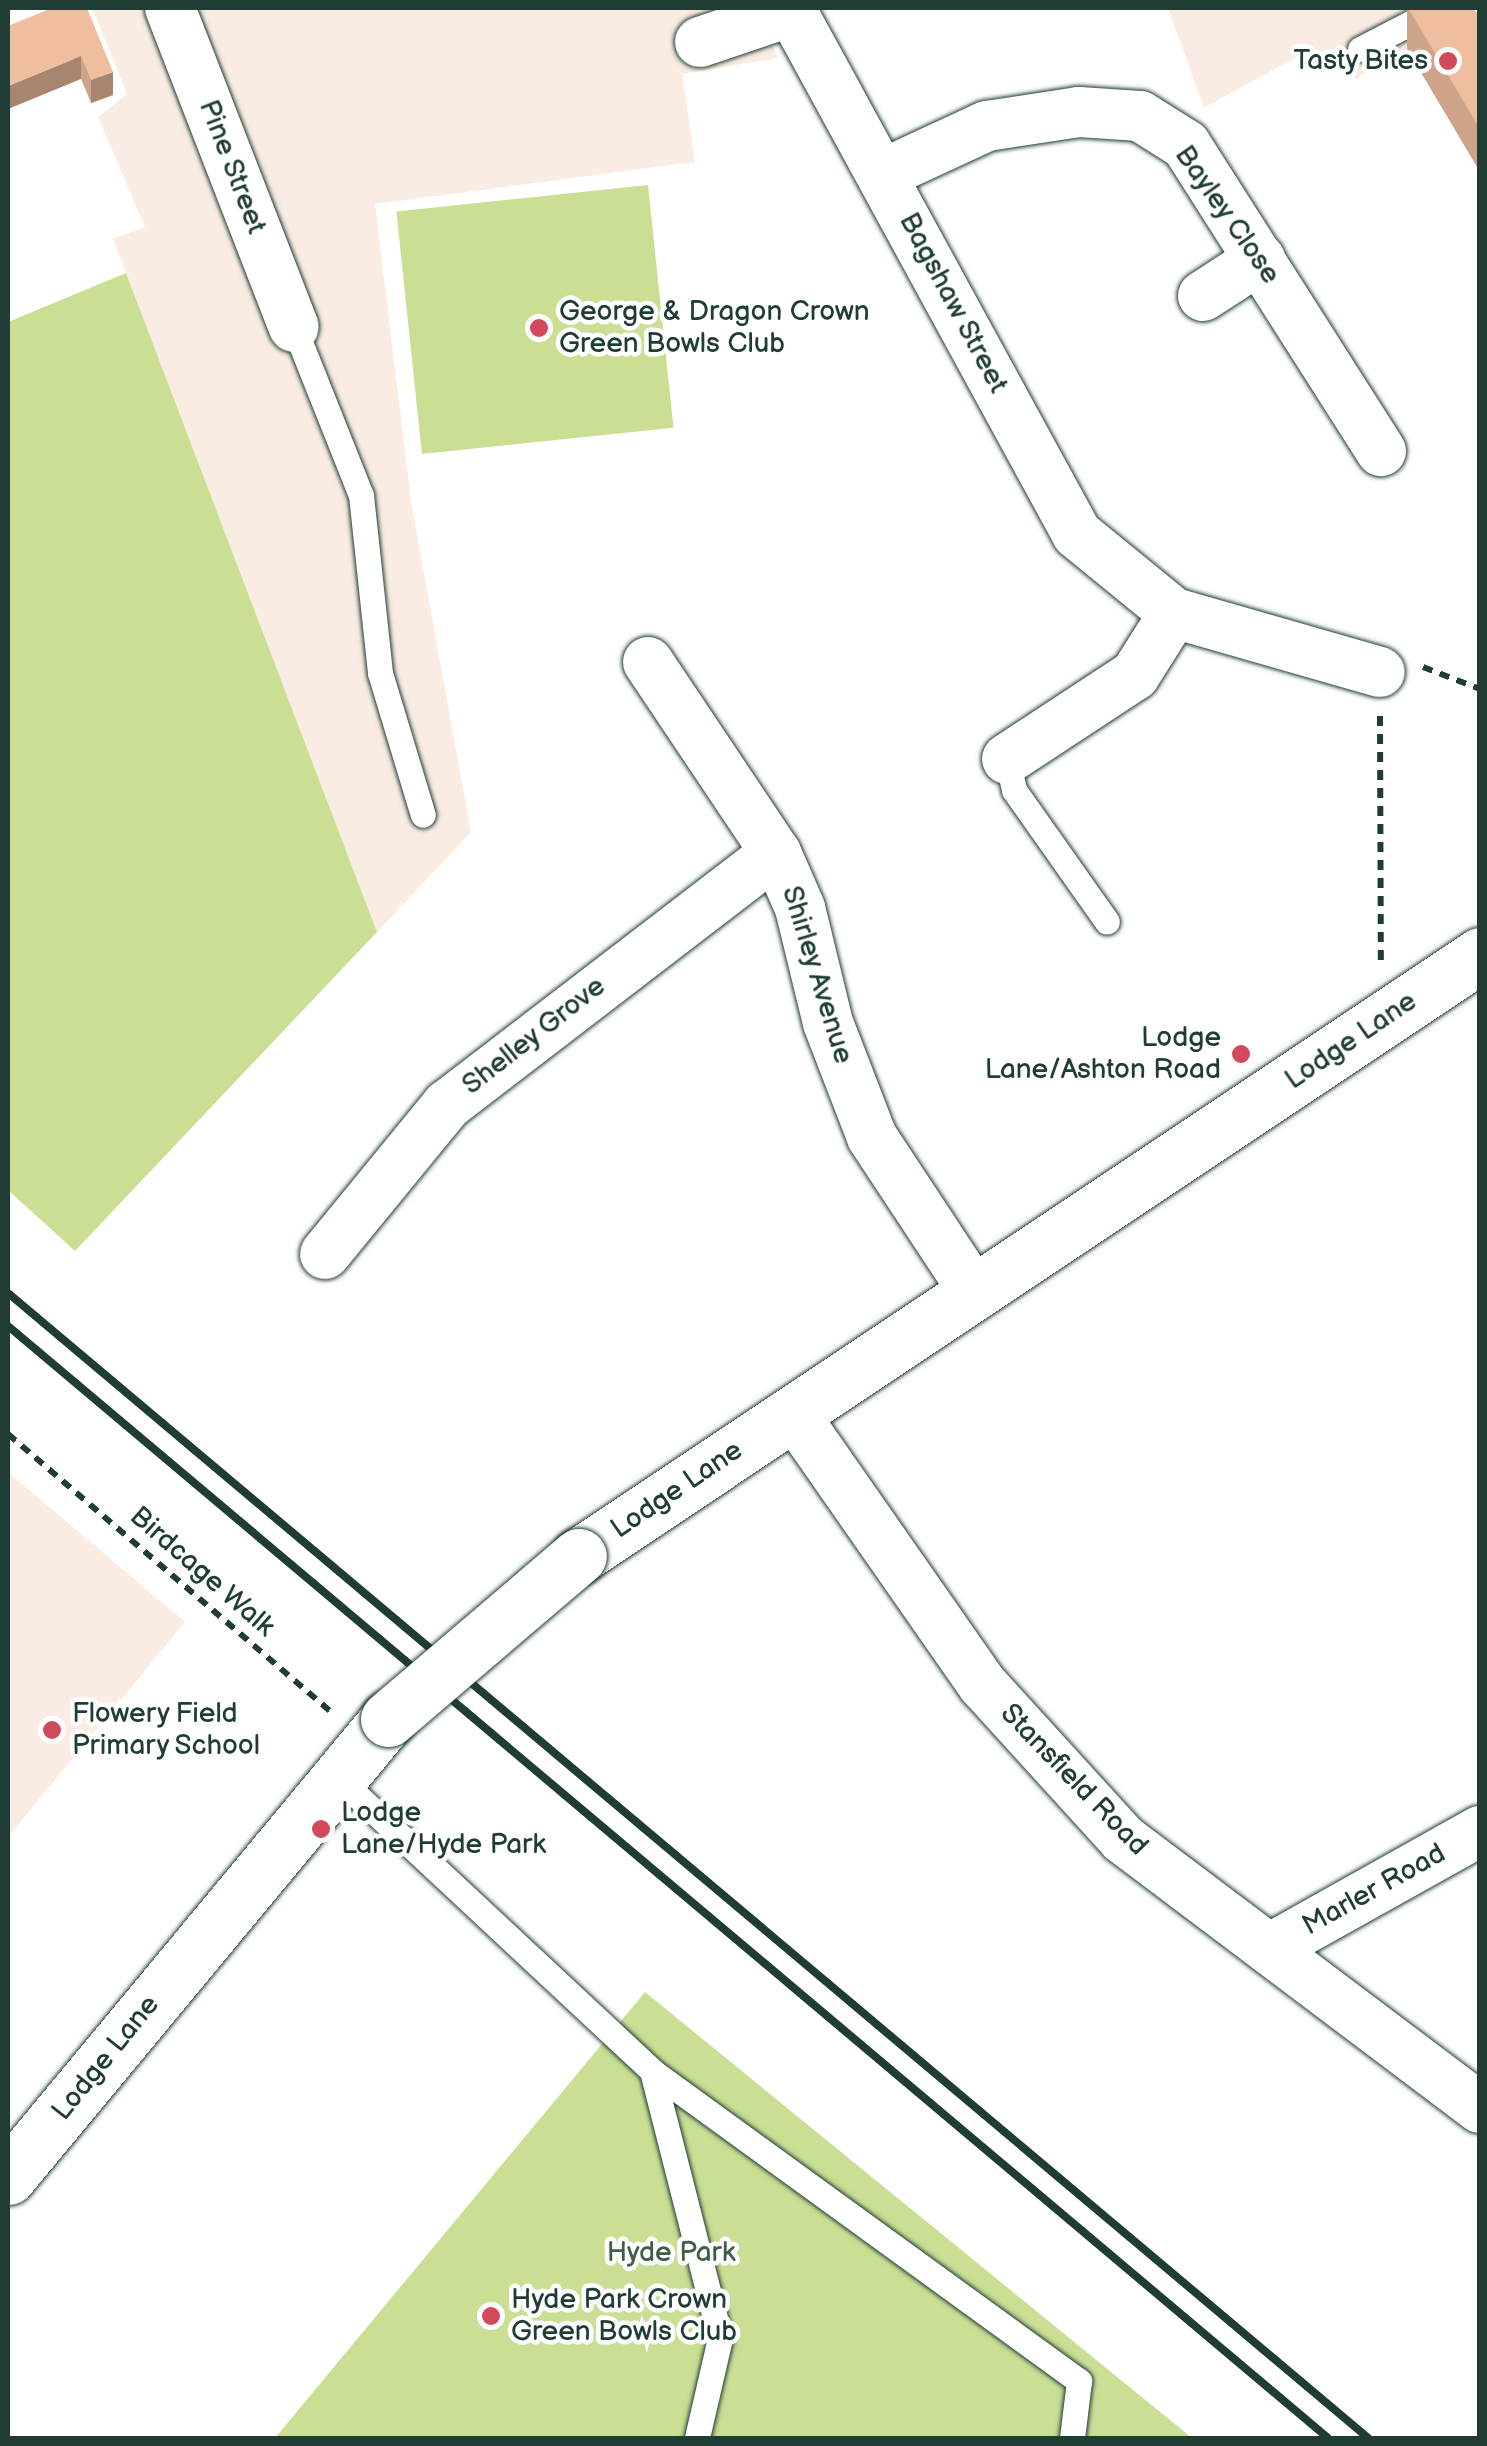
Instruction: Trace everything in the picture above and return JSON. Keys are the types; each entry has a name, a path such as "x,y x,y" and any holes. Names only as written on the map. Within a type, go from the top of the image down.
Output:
{"street":[{"name":"Pine Street","path":"170,8 294,328"},
{"path":"700,42 791,9"},
{"name":"Bagshaw Street","path":"791,9 1077,534 1153,599"},
{"name":"Bayley Close","path":"883,174 987,126 1079,112 1140,116 1186,146 1381,451"},
{"path":"1204,296 1260,259"},
{"path":"1007,759 1135,675 1153,599 1380,672"},
{"name":"Shirley Avenue","path":"648,662 776,852 800,908 828,1024 872,1137 975,1293"},
{"name":"Shelley Grove","path":"325,1254 447,1105 776,852"},
{"name":"Lodge Lane","path":"8,2177 364,1746 579,1556 1480,955"},
{"name":"Stansfield Road","path":"793,1413 983,1686 1123,1839 1480,2108"},
{"name":"Marler Road","path":"1269,1950 1480,1831"}],"lane":[{"path":"1360,50 1439,8"},
{"path":"294,328 361,496 380,673 423,814"},
{"path":"1007,759 1014,790 1106,922"},
{"path":"364,1746 652,2071 1079,2381 1072,2438"},
{"path":"652,2071 720,2338 697,2438"}],"path":[{"path":"1381,1020 1380,672 1430,666 1480,689"},
{"name":"Birdcage Walk","path":"8,1434 364,1746"}],"shaded area":[{"path":"92,8 757,8 778,58 682,74 695,162 375,204 411,501 471,832 377,932 113,239 145,227 98,117 127,94"},
{"path":"1168,8 1461,8 1465,14 1356,79 1313,48 1204,108"},
{"name":"Flowery Field Primary School","path":"8,1472 185,1622 8,1837"}],"green space":[{"name":"George & Dragon Crown Green Bowls Club","path":"648,185 674,428 422,454 396,211"},
{"path":"126,273 377,932 75,1251 8,1190 8,322"},
{"name":"Hyde Park","path":"645,1992 1192,2438 275,2438"}],"building":[{"path":"52,8 87,8 113,72 91,80 81,56 8,86 8,26"},
{"path":"1408,8 1473,8 1480,18 1480,129"}],"railway":[{"path":"8,1293 1368,2438"},
{"path":"8,1326 1328,2438"}],"place":[{"name":"Tasty Bites","path":"1448,61"},
{"name":"George & Dragon Crown Green Bowls Club","path":"539,328"},
{"name":"Lodge Lane/Ashton Road","path":"1241,1054"},
{"name":"Flowery Field Primary School","path":"52,1730"},
{"name":"Lodge Lane/Hyde Park","path":"321,1829"},
{"name":"Hyde Park Crown Green Bowls Club","path":"491,2316"}]}
